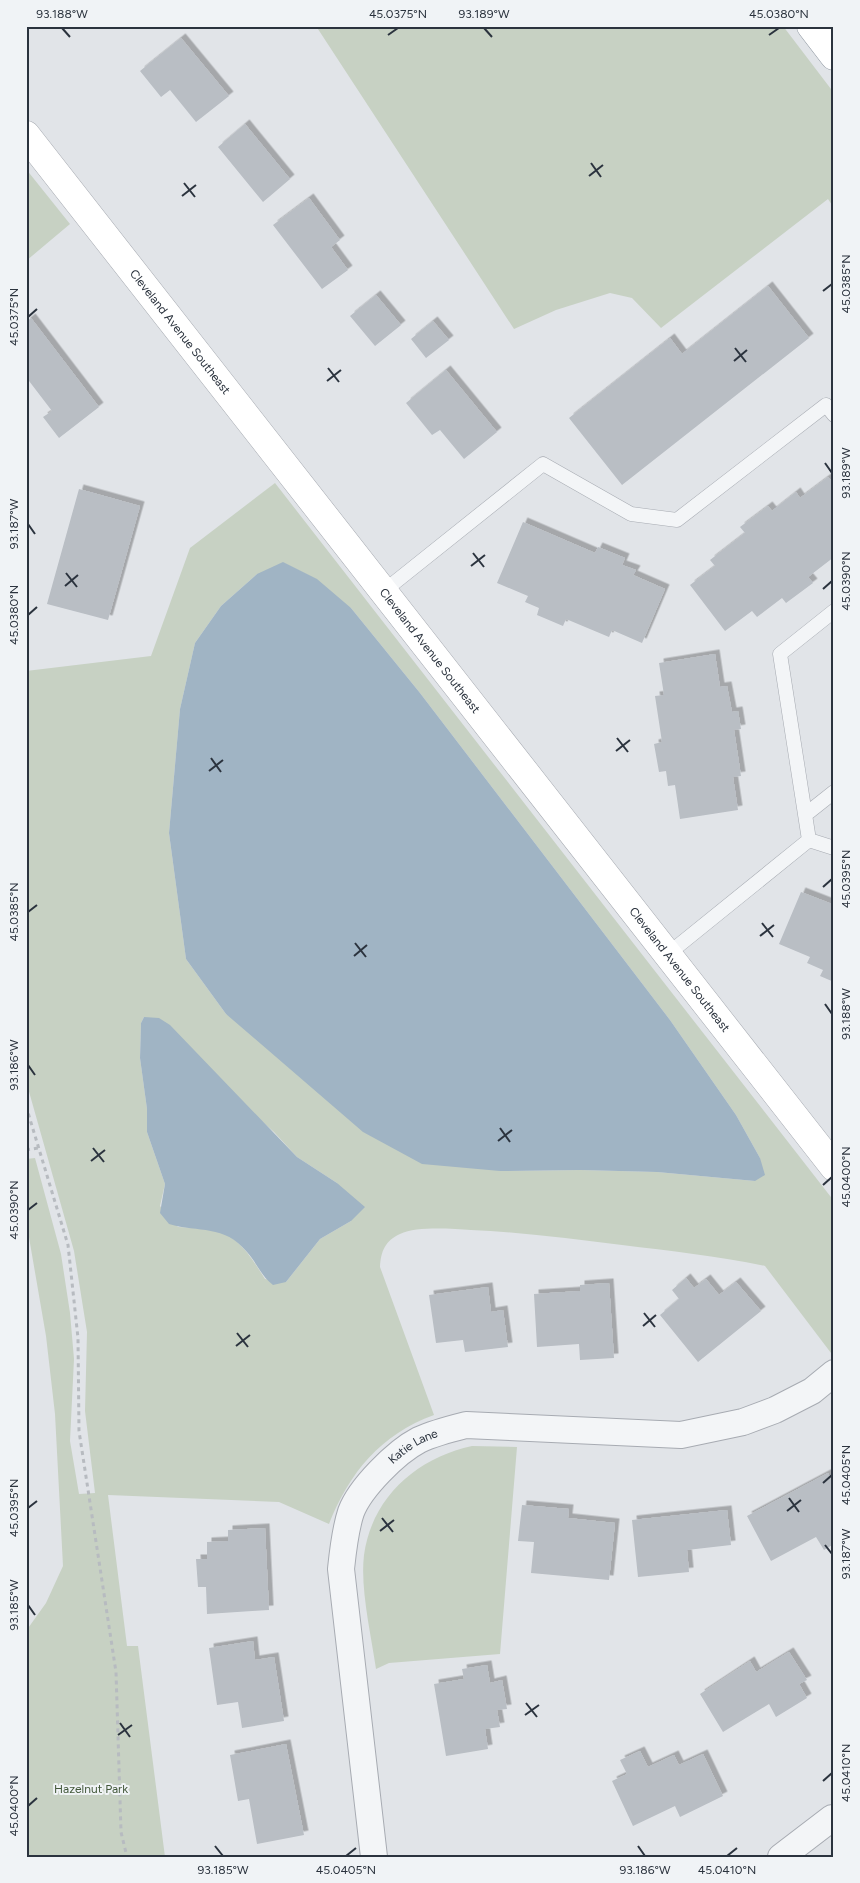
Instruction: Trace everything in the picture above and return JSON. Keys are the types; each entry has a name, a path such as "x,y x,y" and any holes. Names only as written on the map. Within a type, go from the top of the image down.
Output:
{"main road":[{"path":"811,26 834,56"},
{"name":"Cleveland Avenue Southeast","path":"26,134 834,1167"}],"street":[{"name":"Katie Lane","path":"374,1857 341,1568 344,1540 352,1510 376,1475 417,1441 441,1431 466,1425 681,1435 743,1422 776,1410 812,1391 834,1373"},
{"path":"781,1857 832,1818"}],"lane":[{"path":"384,591 543,464 631,514 677,520 826,405 834,415"},
{"path":"808,840 780,654 834,611"},
{"path":"805,815 834,792"},
{"path":"668,954 808,840"},
{"path":"808,840 834,848"}],"path":[{"path":"26,1106 68,1245 78,1338 79,1431 116,1672 122,1832 127,1857"},
{"path":"26,1150 38,1148"}],"green space":[{"path":"316,26 783,26 834,93 834,208 828,199 661,328 632,298 610,293 556,310 514,329"},
{"path":"26,169 70,224 26,261"},
{"name":"Hazelnut Park","path":"275,483 834,1201 834,1351 831,1353 765,1266 694,1254 509,1232 425,1229 407,1231 395,1237 385,1247 381,1256 380,1267 434,1415 398,1433 369,1458 346,1488 329,1524 279,1502 108,1495 127,1646 138,1646 165,1857 26,1857 26,1631 46,1603 63,1566 55,1414 46,1336 26,1220 26,1159 35,1158 61,1254 70,1313 74,1359 70,1441 79,1494 95,1493 85,1411 87,1332 74,1251 26,1081 26,671 151,656 190,548","holes":["257,574 351,608 420,693 670,1020 736,1115 760,1158 755,1181 657,1172 581,1170 500,1171 226,1014 186,959 169,833 180,709 195,643 221,606","144,1017 274,1132 297,1157 337,1183 351,1221 320,1239 286,1282 265,1279 244,1249 231,1237 214,1230 178,1227 160,1206 165,1184 147,1132 147,1109 140,1058 141,1023"]},
{"path":"472,1446 517,1447 500,1654 389,1663 376,1669 363,1582 363,1568 369,1534 377,1515 387,1498 400,1483 416,1470 433,1460"}],"water":[{"path":"283,562 317,579 351,608 420,693 670,1020 736,1115 760,1158 765,1175 755,1181 657,1172 581,1170 500,1171 422,1164 363,1132 226,1014 186,959 169,833 180,709 195,643 221,606 257,574"},
{"path":"144,1017 159,1018 170,1025 297,1157 337,1183 365,1207 351,1221 320,1239 286,1282 273,1285 265,1278 247,1252 229,1237 211,1231 169,1224 160,1213 165,1184 147,1132 147,1109 140,1058 141,1023"}],"building":[{"path":"181,38 229,96 196,122 170,90 161,97 140,71"},
{"path":"245,124 290,179 263,202 218,147"},
{"path":"309,198 340,240 331,247 348,270 322,289 273,225"},
{"path":"768,286 809,338 622,485 569,418 670,338 682,354"},
{"path":"376,295 401,325 375,346 350,316"},
{"path":"31,318 99,407 59,438 43,417 52,411 26,377 26,322"},
{"path":"433,321 449,340 426,358 411,339"},
{"path":"446,370 497,432 464,459 440,430 432,435 406,403"},
{"path":"828,477 834,484 834,557 808,577 813,583 786,603 782,598 757,617 752,611 725,631 690,585 715,566 710,560 745,533 740,527 768,506 772,511 796,492 800,498"},
{"path":"79,489 140,506 108,620 47,604"},
{"path":"523,522 595,553 598,547 625,558 622,565 636,570 633,575 665,589 642,643 612,630 609,637 566,619 563,626 537,615 539,608 525,602 528,596 497,583"},
{"path":"715,654 720,687 727,686 732,712 738,711 741,729 734,730 741,776 733,777 738,810 680,819 675,785 668,786 666,771 659,772 654,744 662,742 655,696 664,695 659,663"},
{"path":"801,892 832,904 834,900 834,982 820,976 823,970 807,963 810,957 779,944"},
{"path":"686,1278 694,1288 706,1279 719,1295 736,1282 761,1311 698,1362 660,1315 679,1299 672,1290"},
{"path":"609,1283 614,1358 580,1360 579,1344 537,1347 534,1294 580,1291 580,1285"},
{"path":"488,1287 491,1312 503,1310 508,1347 465,1352 463,1340 436,1343 429,1295"},
{"path":"828,1473 834,1484 834,1544 824,1550 816,1537 771,1561 747,1516"},
{"path":"522,1505 569,1509 568,1518 615,1523 609,1580 531,1573 534,1542 518,1541"},
{"path":"727,1510 731,1545 687,1550 689,1572 638,1577 632,1520"},
{"path":"265,1528 269,1610 207,1614 206,1587 198,1587 196,1559 207,1559 207,1542 228,1541 228,1530"},
{"path":"253,1641 255,1660 274,1657 284,1721 242,1728 238,1702 217,1705 209,1648"},
{"path":"789,1652 807,1680 799,1684 807,1698 776,1717 769,1704 723,1732 700,1694 750,1661 756,1672"},
{"path":"487,1665 490,1683 502,1680 507,1709 497,1710 500,1727 485,1729 488,1749 446,1756 434,1684 464,1679 462,1669"},
{"path":"286,1744 304,1835 257,1844 249,1799 238,1801 230,1755"},
{"path":"640,1751 648,1767 674,1755 679,1765 703,1754 723,1796 680,1817 675,1806 633,1826 612,1781 627,1774 620,1760"}]}
